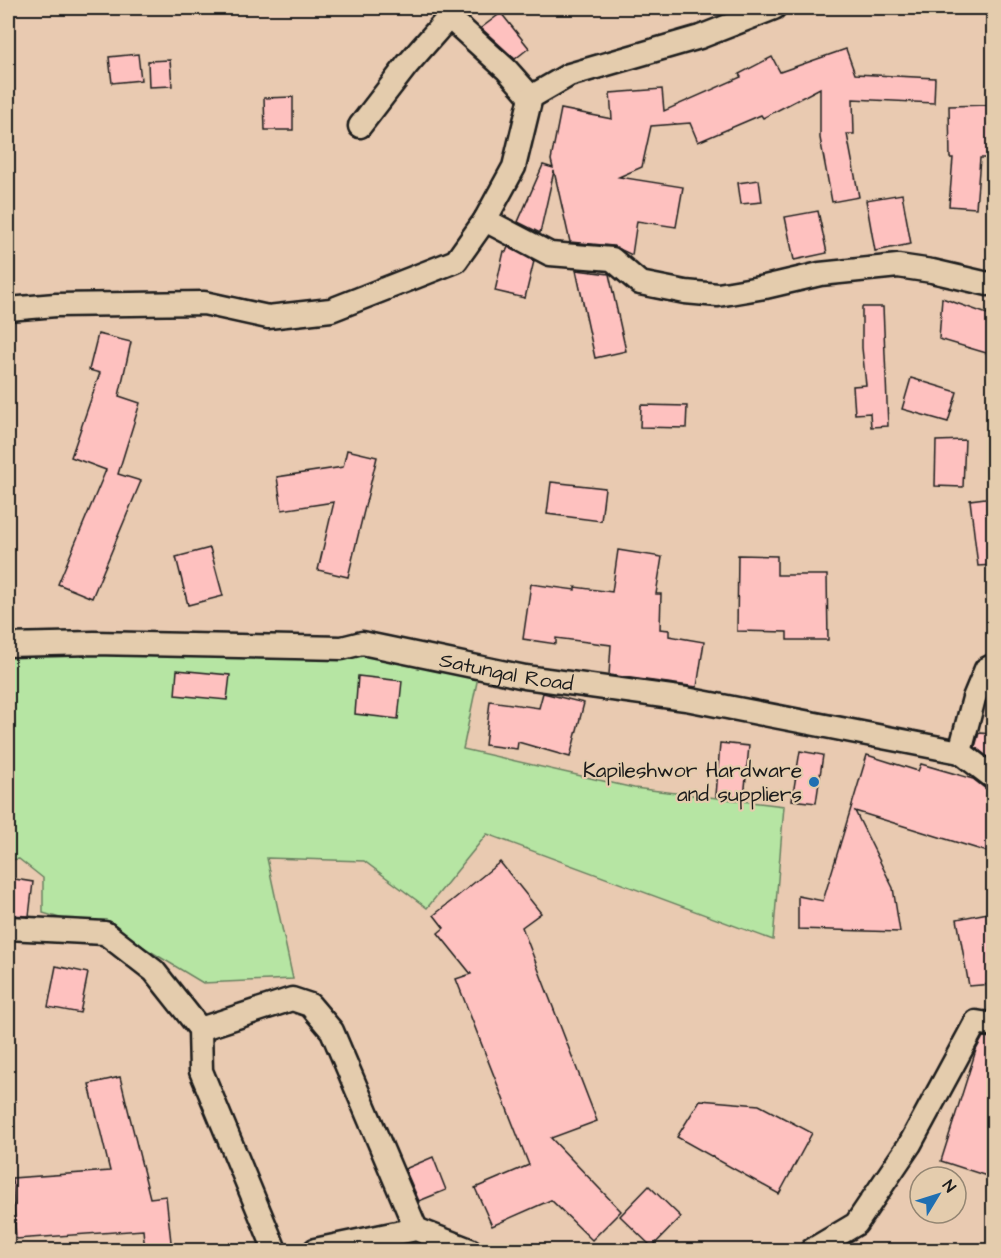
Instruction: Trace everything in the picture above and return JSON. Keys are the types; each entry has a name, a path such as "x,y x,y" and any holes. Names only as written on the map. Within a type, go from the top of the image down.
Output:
{"street":[{"path":"8,309 56,305 204,303 268,317 331,310 456,261 485,220 514,167 531,97 569,75 700,37 774,8"},
{"path":"360,126 407,65 449,17 507,70 531,97"},
{"path":"485,220 550,254 612,259 640,283 685,292 718,295 820,274 898,266 988,284 993,282"},
{"name":"Satungal Road","path":"8,645 94,643 342,648 362,644 525,677 686,699 960,752 993,778"},
{"path":"960,752 974,698 986,669 993,665"},
{"path":"8,928 105,933 154,971 200,1029 201,1071 275,1251"},
{"path":"200,1029 292,999 310,1005 332,1031 416,1229"},
{"path":"812,1251 856,1224 910,1144 976,1022 993,1025"},
{"path":"315,1251 416,1229 470,1251"}],"green space":[{"path":"361,653 478,677 463,749 634,788 784,806 773,940 487,834 427,908 364,861 267,858 293,979 203,983 130,939 43,913 43,878 19,859 8,860 8,655"}],"building":[{"path":"501,13 529,48 515,59 481,28"},
{"path":"846,49 855,74 935,78 934,103 853,99 854,134 847,134 859,197 832,202 820,138 820,88 763,118 761,115 698,142 690,123 651,126 642,167 619,177 683,187 676,227 637,221 632,255 613,246 570,242 554,171 540,233 518,222 543,165 553,168 551,160 561,109 612,119 610,93 662,89 664,111 741,77 739,74 772,57 780,72"},
{"path":"138,54 141,80 112,83 109,57"},
{"path":"170,60 172,86 149,87 148,61"},
{"path":"293,97 293,130 265,130 264,98"},
{"path":"989,105 990,158 980,158 976,208 949,206 953,158 950,158 949,106"},
{"path":"759,180 762,202 741,204 738,183"},
{"path":"902,194 911,244 875,251 866,200"},
{"path":"818,211 827,253 794,260 785,217"},
{"path":"508,247 534,261 525,298 495,291 504,251 506,252"},
{"path":"576,270 609,274 626,351 595,358"},
{"path":"942,298 993,316 993,355 939,339"},
{"path":"862,307 883,307 888,426 871,427 870,413 855,414 853,386 866,385 862,348"},
{"path":"98,334 131,342 119,396 140,403 118,474 141,481 92,598 58,584 106,470 71,457 100,373 89,370"},
{"path":"911,378 957,392 948,422 902,409"},
{"path":"641,405 687,406 686,428 640,427"},
{"path":"965,440 963,487 935,486 936,441"},
{"path":"347,450 377,457 348,577 318,570 334,502 282,510 277,477 343,467"},
{"path":"551,482 605,488 601,521 547,514"},
{"path":"993,497 993,565 978,566 970,500"},
{"path":"210,548 223,596 188,605 176,557"},
{"path":"618,550 662,557 656,594 661,594 660,629 669,630 669,636 704,642 697,687 609,675 611,645 556,638 556,644 523,639 531,584 612,592"},
{"path":"738,555 777,556 777,575 827,575 828,640 787,640 787,632 737,631"},
{"path":"177,670 230,675 227,700 175,695"},
{"path":"358,676 402,681 398,719 355,714"},
{"path":"543,693 584,703 570,757 518,742 517,749 485,745 490,701 539,708"},
{"path":"979,733 993,734 993,761 975,747"},
{"path":"720,743 749,746 744,798 716,796"},
{"path":"800,751 823,755 816,803 792,800"},
{"path":"867,755 918,771 921,764 973,779 986,789 993,791 993,832 988,852 855,811 893,888 900,932 798,929 798,896 823,901"},
{"path":"500,862 541,913 522,927 597,1121 551,1138 621,1211 592,1240 551,1200 492,1226 475,1188 529,1165 456,979 471,974 438,933 444,928 434,915"},
{"path":"8,878 33,882 29,916 8,915"},
{"path":"993,912 993,984 969,986 957,919"},
{"path":"56,966 88,973 80,1013 48,1007"},
{"path":"983,1037 993,1038 993,1178 968,1170 968,1165 953,1165 941,1161 976,1050"},
{"path":"120,1077 150,1198 166,1196 172,1251 145,1251 143,1230 16,1239 12,1178 110,1171 89,1084"},
{"path":"700,1100 759,1105 812,1133 779,1194 677,1137"},
{"path":"433,1157 446,1190 419,1201 405,1169"},
{"path":"649,1186 681,1217 652,1247 620,1216"}],"place":[{"name":"Kapileshwor Hardware and suppliers","path":"814,782"}]}
